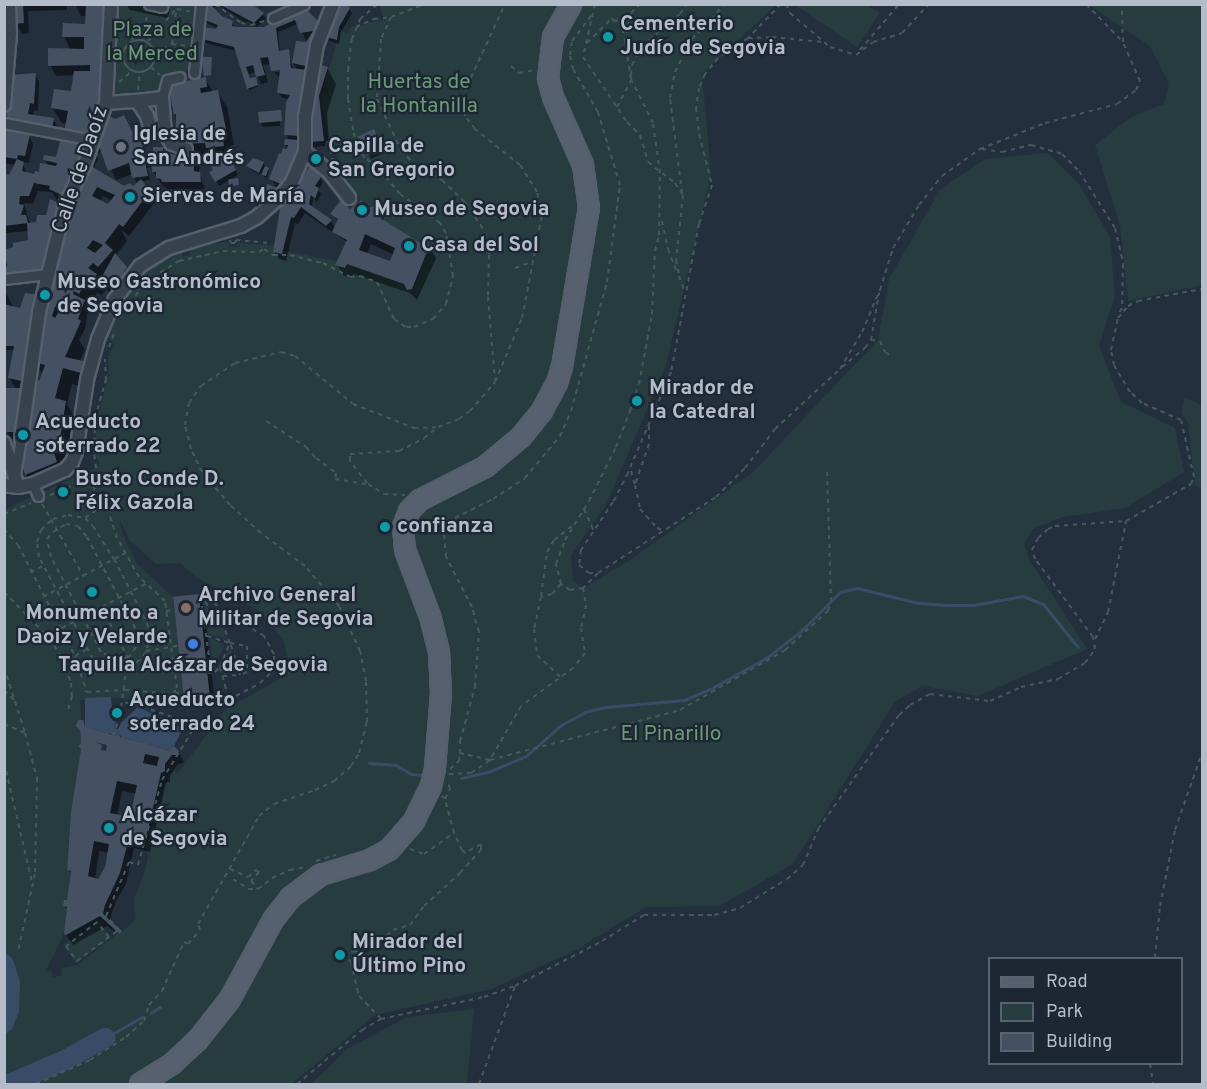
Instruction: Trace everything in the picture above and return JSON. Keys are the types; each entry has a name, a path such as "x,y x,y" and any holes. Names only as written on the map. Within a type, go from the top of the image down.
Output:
{"main road":[{"path":"140,1084 173,1063 197,1041 230,999 273,920 290,898 321,875 380,856 396,845 414,821 437,780 435,768 441,694 439,652 431,620 405,550 403,527 405,518 415,503 485,467 521,437 542,411 557,383 566,345 589,208 583,165 553,97 548,78 553,38 571,4"}],"street":[{"path":"4,105 10,34 9,4"},
{"name":"Calle de Daoíz","path":"21,439 39,312 65,205 85,164 106,103 111,4"},
{"path":"149,4 162,7 163,4"},
{"path":"194,73 201,4"},
{"path":"273,18 304,4"},
{"path":"12,483 37,493 72,462 76,453 87,381 98,339 115,299 130,277 147,259 169,248 241,226 257,217 280,197 291,182 305,152 308,96 323,26 333,4"},
{"path":"180,77 167,80 162,98 165,132 171,143 186,149"},
{"path":"106,103 162,98"},
{"path":"137,101 147,116 152,133 165,132"},
{"path":"4,123 93,140"},
{"path":"305,152 329,172 349,198"},
{"path":"4,279 48,274"},
{"path":"12,483 21,439"},
{"path":"4,442 12,483"}],"path":[{"path":"143,39 149,4"},
{"path":"215,4 246,24 257,24 273,18"},
{"path":"119,319 145,282 179,261 223,251 259,252 264,249 273,255 290,255 323,263 350,277 360,276 377,282 394,319 406,327 414,327 433,319 446,304 453,276 453,266 446,233 440,223 400,194 378,167 365,158 357,146 348,99 348,70 356,27 360,19 378,4"},
{"path":"356,27 374,19 391,17 425,4"},
{"path":"414,496 384,494 368,484 350,461 350,454 399,451 470,411 495,382 522,318 534,261 542,215 537,192 520,165 475,129 465,116 463,100 505,4"},
{"path":"595,4 583,57 617,107 640,135 648,162 675,183 683,195"},
{"path":"625,42 631,14 640,4"},
{"path":"617,107 631,79 632,65 642,46 680,14 687,4"},
{"path":"679,276 676,260 683,195 670,98 675,72 692,39 725,4"},
{"path":"598,573 589,573 579,565 581,550 613,502 671,372 699,224 712,185 699,134 696,108 699,88 705,74 718,58 748,38 781,4"},
{"path":"786,4 790,12 830,48 856,55"},
{"path":"856,55 899,4"},
{"path":"856,55 873,42 902,33 930,4"},
{"path":"840,369 862,332 880,290 893,248 919,204 942,176 980,149 1045,123 1117,104 1136,90 1140,81 1123,42 1086,4"},
{"path":"1122,4 1123,42"},
{"path":"148,41 176,9"},
{"path":"176,9 192,12"},
{"path":"156,54 148,41 143,39 133,40 126,46 123,54 125,64 132,71 140,72 151,68 156,54 172,44 176,9"},
{"path":"437,780 459,761 460,741 475,687 479,632 472,607 446,557 444,532 455,518 492,499 525,477 560,436 571,411 607,282 620,185 598,112 573,69 570,55 572,41 592,14"},
{"path":"391,17 381,39 377,99 401,150 416,166 442,180 465,201 485,232 489,255 488,297 495,382"},
{"path":"585,45 612,18 614,21 621,20 631,79 653,123 660,173 661,213 655,251 652,314 639,384 616,447 565,540 556,564 561,584 570,590 583,588 598,573 716,497 745,468 775,429 865,348 871,340 880,290"},
{"path":"122,21 133,40"},
{"path":"174,26 190,28"},
{"path":"748,38 772,37 824,42"},
{"path":"511,66 519,73 538,69"},
{"path":"118,83 132,71"},
{"path":"137,101 140,72"},
{"path":"980,149 1002,152 1031,145 1043,147 1062,154 1079,171 1114,228 1123,264 1122,308 1111,350 1118,373 1130,392 1142,403 1181,420 1194,477 1186,487 1126,521 1055,526 1038,538 1032,549 1035,559 1095,641"},
{"path":"328,157 333,156"},
{"path":"661,213 668,249 685,293"},
{"path":"514,268 534,261"},
{"path":"1118,318 1128,306 1138,301 1203,289"},
{"path":"92,455 96,468 95,418 106,380 106,353 114,336 113,327"},
{"path":"871,340 880,341 885,352 893,357"},
{"path":"36,1084 90,1060 126,1037 144,1021 149,1005 162,991 184,942 188,944 200,930 198,924 259,816 274,804 334,781 351,766 359,753 367,722 366,681 360,651 339,606 305,566 230,506 202,472 191,449 185,425 189,403 201,386 235,363 281,352 295,356 353,404 414,428 438,427"},
{"path":"266,421 306,447 336,473 335,478 368,484"},
{"path":"635,485 649,444 649,424"},
{"path":"630,468 640,509 657,528 665,531"},
{"path":"437,780 471,773 490,760 680,710 790,645 828,611 831,602 827,470"},
{"path":"4,514 37,493 87,479 106,504 125,553 139,577 165,601 176,677 176,692"},
{"path":"37,493 84,577"},
{"path":"85,518 106,504"},
{"path":"584,509 594,531"},
{"path":"68,515 85,518 93,526 114,559 149,629 146,651 140,660 127,668 112,669 100,665 87,649 72,623 43,566 37,542 45,525 53,519 68,515"},
{"path":"297,1084 362,1030 381,1019 484,997 515,986 603,941 644,915 714,915 740,908 787,879 803,865 818,829 899,715 910,705 930,694 990,701 1021,687 1058,679 1085,663 1095,649 1095,641 1108,612 1126,521"},
{"path":"113,735 123,702 128,658 136,647 138,636 103,566 78,526 70,524 58,528 48,537 47,547 101,652 116,659 128,658"},
{"path":"561,677 537,655 534,629 547,552 554,540 575,525"},
{"path":"4,529 18,545 75,656 87,692 125,690 169,696 176,692"},
{"path":"44,597 125,553"},
{"path":"30,572 43,566"},
{"path":"61,629 147,583"},
{"path":"541,597 552,594 561,584"},
{"path":"490,760 521,706 573,668 585,653 581,628 586,605 583,588"},
{"path":"4,592 49,638 63,658 71,682 72,696 67,713"},
{"path":"230,643 220,667 209,673 207,636 201,597 224,627 230,643 240,675"},
{"path":"176,692 195,702 236,696 271,675 274,670 274,654 264,636 232,617 208,598"},
{"path":"101,608 128,658"},
{"path":"166,611 174,610"},
{"path":"207,636 247,646 247,672 240,675 223,676"},
{"path":"146,651 178,646"},
{"path":"75,656 87,649"},
{"path":"4,667 37,778 33,885 18,951"},
{"path":"220,667 228,697"},
{"path":"176,677 182,676"},
{"path":"4,690 15,702"},
{"path":"117,930 106,916 129,862 138,864 162,780 192,731 189,723 123,702"},
{"path":"4,724 25,733"},
{"path":"460,753 490,760"},
{"path":"1155,957 1160,906 1175,830 1203,753"},
{"path":"4,762 33,885"},
{"path":"381,1019 359,996 351,962 343,953 338,952 342,949 353,952 372,947 393,930 410,925 424,906 481,850 481,844 465,853 454,833 445,799 437,780"},
{"path":"437,780 450,789 445,799"},
{"path":"396,845 424,854 454,833"},
{"path":"233,879 249,889 258,889 272,878 290,870 306,867 319,859 334,855 345,857"},
{"path":"230,869 248,877 256,870 259,872 251,881 258,889"},
{"path":"73,929 100,914 117,930"},
{"path":"109,937 98,922 66,946 77,961 109,937 117,930"},
{"path":"479,1084 515,986"},
{"path":"1150,1065 1153,1084"}],"green space":[{"name":"Plaza de la Merced","path":"119,5 140,5 165,9 166,5 198,5 190,70 163,77 160,95 112,97"},
{"path":"380,5 776,5 702,74 711,175 666,365 606,505 571,555 573,581 583,588 627,562 753,472 878,340 889,279 940,190 985,159 1048,153 1079,184 1110,237 1115,296 1099,346 1121,402 1175,428 1184,472 1125,508 1063,517 1033,529 1024,544 1031,562 1087,649 978,696 922,686 895,702 793,864 719,906 646,907 576,950 492,989 375,1015 291,1084 5,1084 5,509 100,466 95,452 96,422 109,376 108,356 115,344 106,336 119,307 124,309 128,302 123,299 136,275 146,266 150,270 156,266 155,260 181,251 183,256 190,254 189,250 210,244 229,242 229,247 237,247 238,243 274,245 273,252 281,254 283,251 337,261 336,265 345,268 347,264 404,284 407,290 414,288 426,254 431,251 430,245 422,244 374,214 375,208 370,205 367,208 361,200 333,161 339,159 337,151 331,153 320,94 328,93 328,89 323,86 341,30 347,34 351,27 395,17 382,16","holes":["119,518 129,540 156,564 180,563 197,578 261,612 284,640 287,658 285,676 225,710 178,773 174,770 164,785 145,849 148,854 145,872 134,898 135,919 120,934 118,933 78,965 61,968 62,975 53,978 51,971 46,971 65,931 67,907 63,906 64,900 67,900 71,871 67,870 68,846 81,749 78,746 81,743 80,730 76,724 81,720 80,700 111,697 162,703 184,696 173,597 136,563 123,535"]},
{"path":"795,5 867,5 880,13 857,47"},
{"path":"1089,5 1202,5 1202,285 1128,301 1120,225 1095,145 1131,117 1164,104 1169,84 1150,46"},
{"path":"1184,398 1198,403 1202,408 1202,488 1195,486 1188,423 1181,413"},
{"path":"202,600 223,627 226,639 208,634"},
{"path":"210,638 225,645 213,666 212,665"},
{"path":"230,648 238,669 236,672 223,674 221,667"},
{"path":"98,920 111,938 76,963 63,945"},
{"path":"474,1009 467,1084 311,1084 347,1049 407,1017"}],"water":[{"path":"111,697 113,721 116,722 114,728 118,729 121,723 138,707 183,728 174,746 169,750 146,744 146,741 143,743 120,737 119,733 117,736 109,734 108,730 106,733 85,727 85,698"}],"building":[{"path":"14,4 23,4 24,23 14,24"},
{"path":"86,4 104,4 99,106 91,138 64,133 68,111 51,108 54,89 71,91 74,71 90,71 90,65 48,66 48,48 84,49 84,37 62,37 63,23 85,24"},
{"path":"205,4 210,4 222,16 233,21 232,26 264,27 304,7 320,23 310,67 292,63 296,41 306,42 313,31 300,33 295,20 276,28 279,51 289,49 291,68 307,70 300,136 284,135 286,102 290,95 277,93 280,70 271,71 268,57 260,58 265,75 256,77 258,85 247,89 234,47 202,39 202,27 216,29 218,25 202,19","holes":["253,65 256,77 250,78 246,67"]},
{"path":"219,4 252,4 264,13 254,23"},
{"path":"338,4 347,4 350,8 339,27 337,40 323,36"},
{"path":"201,57 212,57 211,75 204,76"},
{"path":"315,63 328,67 319,96 324,141 309,142"},
{"path":"36,73 34,104 30,103 28,114 54,118 52,129 6,121 10,75"},
{"path":"206,77 207,87 200,88 201,93 218,90 226,129 222,130 224,146 206,148 205,143 175,144 176,114 174,115 168,85"},
{"path":"281,110 282,121 259,123 258,112"},
{"name":"Iglesia de San Andrés","path":"124,115 132,131 137,129 146,156 144,157 148,176 132,178 129,163 108,171 96,138 105,119 111,117 116,119"},
{"path":"4,129 30,135 25,156 18,155 17,159 4,157"},
{"path":"374,129 383,148 367,156 358,137"},
{"path":"61,137 90,142 66,197 49,189 50,186 34,183 29,196 20,196 19,204 24,205 21,215 26,215 28,223 4,226 4,173 9,175 17,159 24,162 22,171 34,174 35,171 39,172 40,163 56,166 57,163 43,160 44,155 56,157"},
{"path":"285,139 300,140 296,160 283,185 269,179 279,153 281,154 283,148 287,149 288,145 284,145"},
{"path":"153,147 163,147 163,154 187,155 188,149 196,151 197,165 194,166 194,171 200,172 201,182 162,182 161,179 156,178 156,172 152,172"},
{"path":"217,151 220,156 227,152 236,170 215,182 209,172 213,170 206,157"},
{"path":"253,158 264,162 259,173 246,166"},
{"path":"310,165 321,177 315,186 319,188 315,199 311,195 309,204 332,220 326,226 301,207 294,218 291,217 282,254 273,252 280,209 284,201 287,204"},
{"path":"91,166 124,186 130,183 133,186 141,179 150,191 123,227 119,224 105,243 113,250 98,267 93,263 88,268 97,274 93,280 88,278 79,294 74,291 73,294 85,300 78,319 81,321 65,357 83,361 81,373 63,368 55,398 66,401 58,452 54,453 57,462 25,475 21,460 31,378 39,381 45,365 34,362 63,223","holes":["97,187 115,195 108,204 92,196","93,240 103,245 95,253 87,248","62,306 55,318 52,316 55,307"]},
{"path":"265,166 269,168 266,176 261,175"},
{"path":"238,178 239,185 229,186 228,179"},
{"path":"267,184 279,189 271,196 263,193"},
{"path":"50,199 63,205 46,272 4,277 4,267 7,266 4,250 13,247 13,243 28,240 27,223 36,222 37,215 46,215"},
{"name":"Casa del Sol","path":"341,200 350,209 361,200 367,208 374,206 376,210 374,214 422,244 430,245 431,251 426,254 412,289 407,290 404,284 347,264 345,268 335,265 347,240 332,232 338,219 330,214","holes":["365,234 395,248 390,261 359,250"]},
{"path":"115,253 127,267 113,291 100,280"},
{"path":"25,293 41,295 26,382 8,378 14,346 4,346 4,304 20,308"},
{"path":"6,388 24,388 18,432 5,432"},
{"path":"199,594 209,693 184,696 173,597"},
{"name":"Alcázar de Segovia","path":"78,720 83,720 85,727 106,733 108,730 109,734 117,736 119,733 120,737 143,743 146,741 146,744 169,750 174,746 179,751 177,755 172,755 165,764 165,771 161,773 145,842 129,838 120,873 105,905 103,914 122,931 120,934 100,916 64,934 67,907 63,906 64,900 67,900 71,871 67,870 71,812 81,749 78,746 81,743 80,730 76,726","holes":["95,742 107,745 106,751 101,750 102,745","145,754 159,757 157,766 143,763","117,781 137,785 130,817 110,813","94,841 109,844 105,867 98,879 88,876"]}],"waterway":[{"path":"461,778 488,772 526,756 561,725 585,712 605,707 684,700 710,689 766,658 801,631 840,592 857,588 918,603 947,605 973,605 1023,596 1043,604 1078,647"},
{"path":"369,763 396,765 411,774 423,775"},
{"path":"4,964 10,983 9,1009 4,1023"},
{"path":"151,1013 160,1007"},
{"path":"105,1038 142,1017"},
{"path":"9,1084 65,1060 105,1038"}],"place":[{"name":"Cementerio Judío de Segovia","path":"608,37"},
{"name":"Iglesia de San Andrés","path":"121,147"},
{"name":"Capilla de San Gregorio","path":"316,159"},
{"name":"Siervas de María","path":"130,197"},
{"name":"Museo de Segovia","path":"362,210"},
{"name":"Casa del Sol","path":"409,246"},
{"name":"Museo Gastronómico de Segovia","path":"45,295"},
{"name":"Mirador de la Catedral","path":"637,401"},
{"name":"Acueducto soterrado 22","path":"23,435"},
{"name":"Busto Conde D. Félix Gazola","path":"63,492"},
{"name":"confianza","path":"385,527"},
{"name":"Monumento a Daoiz y Velarde","path":"92,592"},
{"name":"Archivo General Militar de Segovia","path":"186,608"},
{"name":"Taquilla Alcázar de Segovia","path":"193,644"},
{"name":"Acueducto soterrado 24","path":"117,713"},
{"name":"Alcázar de Segovia","path":"109,828"},
{"name":"Mirador del Último Pino","path":"340,955"}],"park label":[{"name":"Huertas de la Hontanilla","path":"419,95"},
{"name":"El Pinarillo","path":"671,735"}]}
